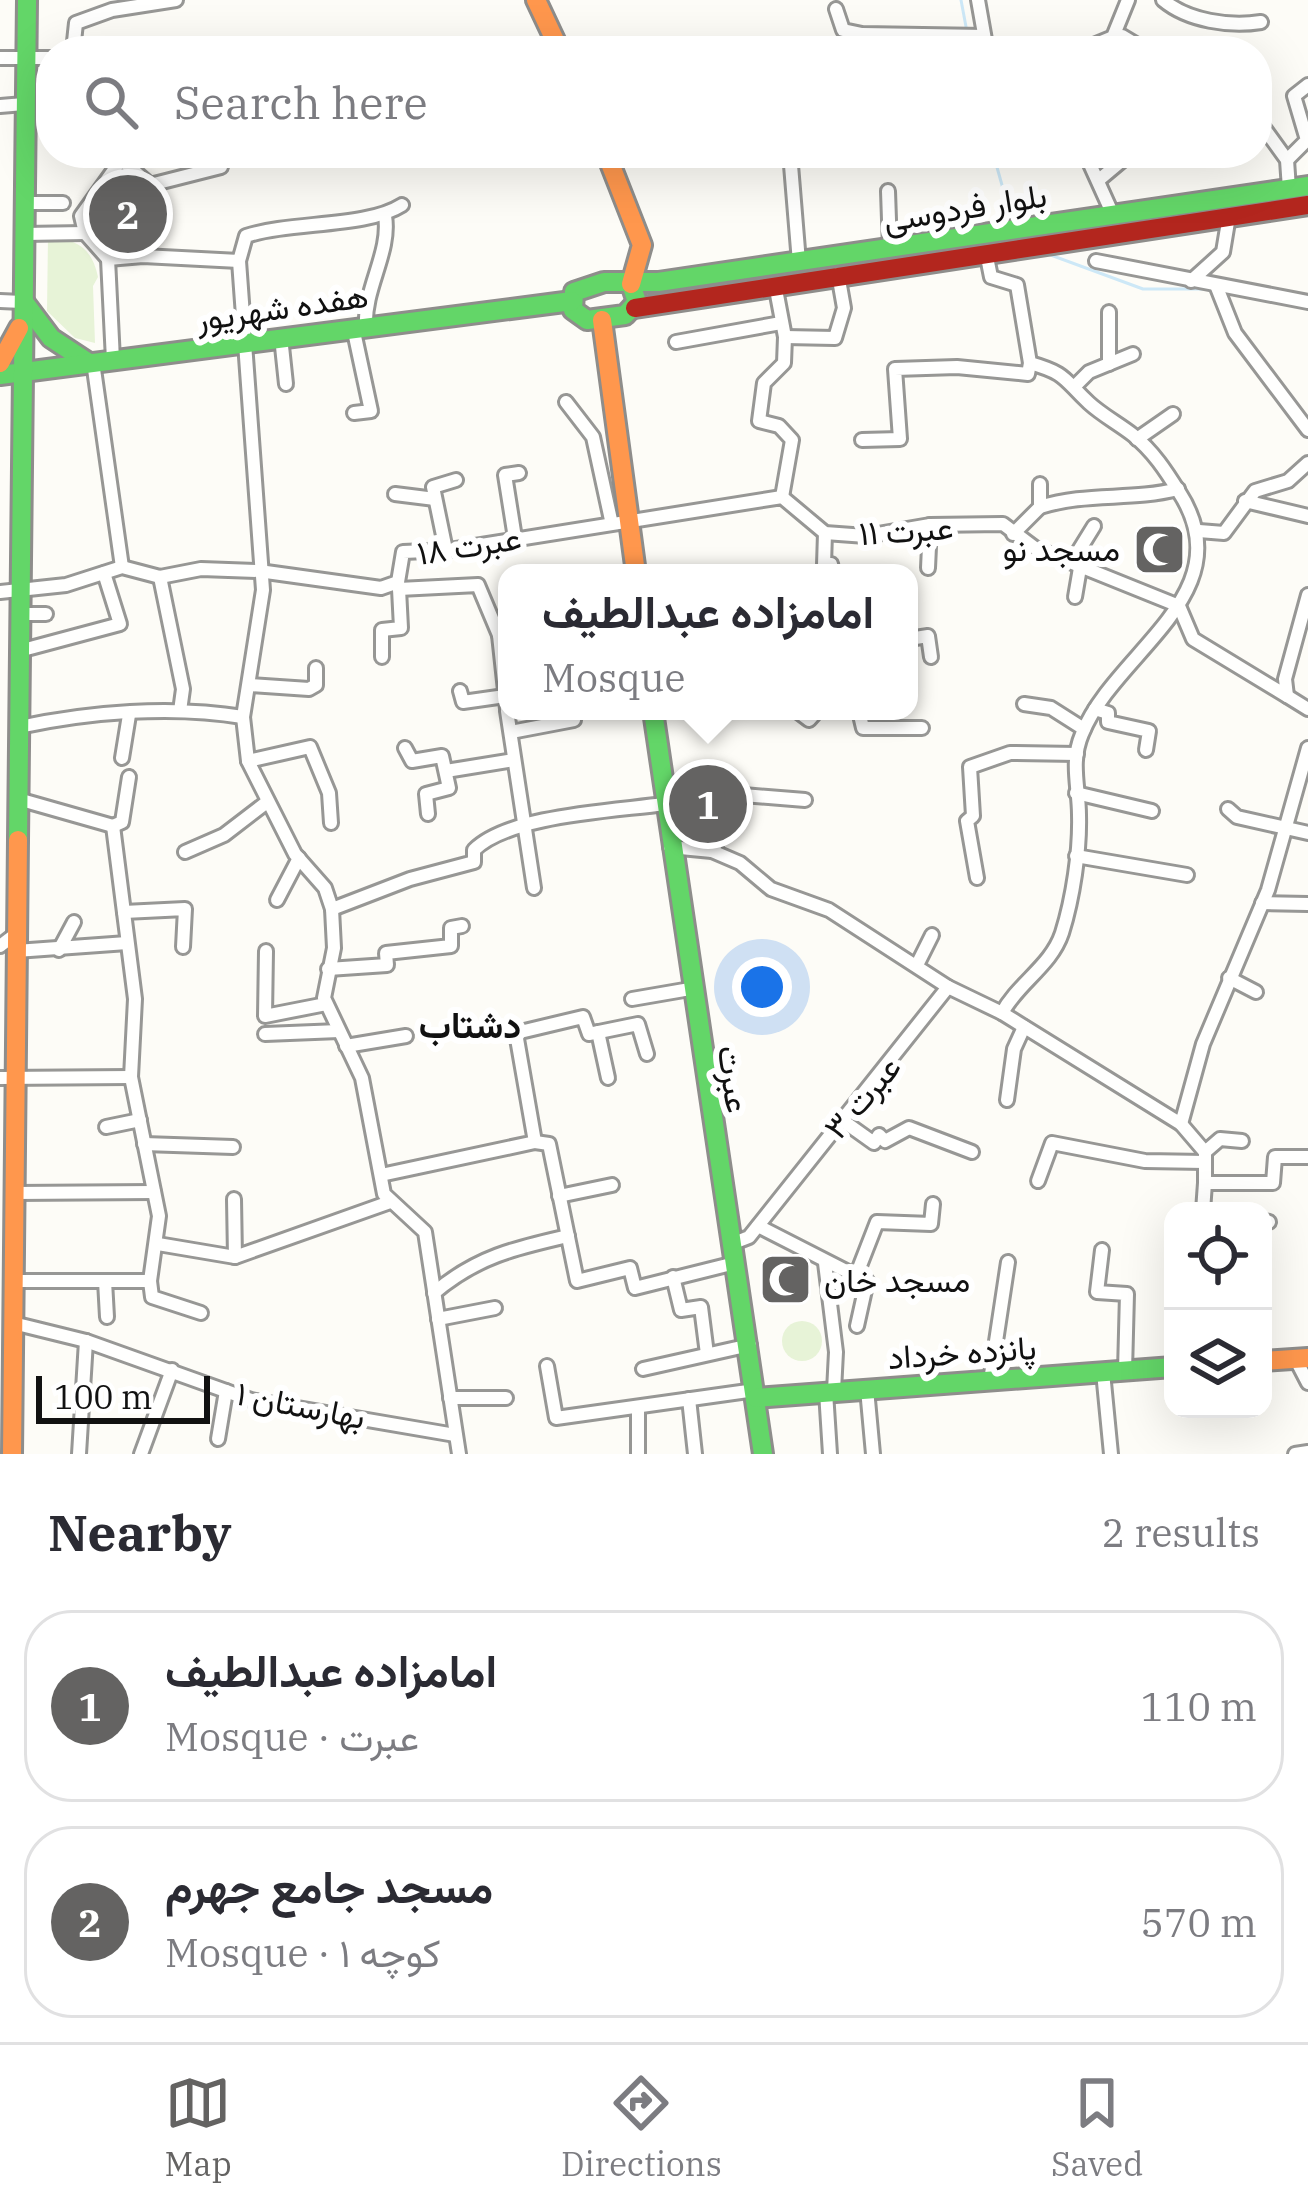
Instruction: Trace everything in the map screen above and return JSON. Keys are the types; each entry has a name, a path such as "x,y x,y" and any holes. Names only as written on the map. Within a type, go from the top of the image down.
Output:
{"main road":[{"path":"12,1454 6,1322 14,1281 8,941 18,800 27,0"},
{"path":"536,0 553,36"},
{"path":"613,168 642,245 631,284 635,308"},
{"name":"بلوار فردوسی","path":"602,320 635,308 986,252 1299,188"},
{"name":"بلوار فردوسی","path":"631,284 890,249 1308,205"},
{"name":"هفده شهریور","path":"0,375 572,301 581,286 631,284"},
{"path":"572,301 577,316 602,320 617,432 620,520 633,564"},
{"path":"22,306 61,349 98,362"},
{"path":"0,363 22,306"},
{"name":"عبرت","path":"654,720 690,989 750,1345 763,1454"},
{"path":"1272,1360 1302,1358"},
{"name":"پانزده خرداد","path":"755,1394 1164,1368"}],"street":[{"path":"75,36 76,23 112,10 176,0"},
{"path":"978,0 984,36"},
{"path":"1114,36 1128,0"},
{"path":"1163,0 1184,14 1208,20 1261,22"},
{"path":"836,9 843,30 926,36"},
{"path":"0,58 36,58"},
{"path":"1287,160 1307,140 1294,96 1308,85"},
{"path":"0,106 24,104"},
{"path":"1272,141 1299,188"},
{"path":"113,168 82,217 86,233 108,260 98,362 122,567"},
{"path":"134,168 150,185 217,168"},
{"path":"791,168 800,262"},
{"path":"1094,168 1113,224"},
{"path":"1100,179 1113,168"},
{"path":"888,191 890,249"},
{"path":"23,203 63,203"},
{"path":"402,205 385,216 282,225 246,236 239,261 249,341 260,628 243,717 248,760 267,802 299,858 325,888 332,909 326,1004 362,1078 390,1202 425,1232 459,1454"},
{"path":"354,413 371,411 360,327 382,247 385,216"},
{"path":"1191,280 1222,252 1229,216"},
{"path":"24,234 86,233"},
{"path":"862,440 900,439 895,369 957,367 1028,374 1017,285 991,277 986,252"},
{"path":"108,260 143,256 239,261"},
{"path":"1096,261 1308,302"},
{"path":"676,342 783,330 835,338 844,308 838,274"},
{"path":"566,402 592,437 620,520 782,497 792,440 778,426 759,421 764,383 784,363 774,283"},
{"path":"1216,286 1235,332 1308,430"},
{"path":"0,301 22,306"},
{"path":"1109,312 1109,364"},
{"path":"280,337 286,384"},
{"path":"1076,385 1133,354"},
{"path":"1002,1012 1012,994 1050,957 1062,934 1076,856 1077,754 1084,729 1179,606 1196,568 1199,531 1178,489 1137,439 1088,402 1076,385 1030,363"},
{"path":"1137,439 1173,414"},
{"path":"592,437 617,432"},
{"path":"1199,531 1224,533 1255,491 1288,482 1308,463"},
{"path":"515,538 505,475 519,473"},
{"path":"446,550 433,487 456,480"},
{"path":"1040,484 1040,507"},
{"path":"1013,534 1040,507 1080,495 1146,495 1178,489"},
{"path":"395,494 435,499"},
{"name":"عبرت ۱۱","path":"782,497 825,533 866,536 930,524 1003,524 1013,534 1179,606"},
{"path":"1245,501 1308,516"},
{"name":"عبرت ۱۸","path":"160,577 201,569 259,571 381,588 399,586 403,552 446,550 620,520"},
{"path":"928,568 930,524"},
{"path":"1075,597 1077,561 1094,526"},
{"path":"824,564 825,533"},
{"path":"0,592 21,592 122,567 160,577 183,689 180,711"},
{"path":"19,651 121,624 104,573"},
{"path":"382,657 382,630 400,628 399,586 478,585 498,624"},
{"path":"1287,696 1285,679 1308,595"},
{"path":"1179,606 1193,639 1308,709"},
{"path":"20,614 46,614"},
{"path":"918,638 928,636 931,658"},
{"path":"250,685 309,689 316,685 316,668"},
{"path":"460,691 463,702 498,704"},
{"path":"1024,704 1051,708 1084,729"},
{"path":"1095,709 1108,712 1108,722 1149,731 1146,750"},
{"path":"19,727 60,718 180,711 243,717"},
{"path":"122,758 129,715"},
{"path":"509,720 534,888"},
{"path":"511,732 574,720"},
{"path":"861,720 863,728 922,728"},
{"path":"248,760 310,747 329,794 331,823"},
{"path":"405,748 412,761 441,754 449,788 425,794 428,814"},
{"path":"1181,1124 1229,978 1262,903 1308,748"},
{"path":"977,878 968,821 973,816 970,767 1010,753 1077,754"},
{"path":"446,771 514,760"},
{"path":"18,800 112,826 122,822 129,777"},
{"path":"1076,793 1152,811"},
{"path":"712,851 742,795 805,800"},
{"path":"185,852 224,835 267,802"},
{"path":"332,909 410,879 474,862 474,850 485,839 664,804"},
{"path":"1228,809 1238,817 1308,833"},
{"path":"112,826 135,999 130,1078 154,1192 158,1244 150,1281 152,1297 201,1313"},
{"path":"670,847 712,851 740,863 771,890 829,910 948,987 1002,1012 1181,1124 1205,1157 1204,1202"},
{"path":"1076,856 1187,875"},
{"path":"277,900 299,858"},
{"path":"1262,903 1308,904"},
{"path":"124,912 184,910 183,947"},
{"path":"59,950 74,922"},
{"path":"328,970 387,965 386,952 451,946 451,928 462,926"},
{"path":"917,965 932,935"},
{"path":"8,941 59,950 127,943"},
{"path":"266,951 266,1016 326,1004"},
{"path":"1229,978 1256,992"},
{"name":"عبرت ۳","path":"733,1254 839,1118 921,1028 948,987"},
{"path":"632,998 690,989"},
{"path":"535,1142 516,1033 583,1017 589,1034 638,1024 647,1054"},
{"path":"1007,1100 1014,1048 1024,1027"},
{"path":"265,1034 339,1031"},
{"path":"598,1032 608,1078"},
{"path":"346,1046 406,1036"},
{"path":"8,1077 130,1078"},
{"path":"839,1118 874,1143 879,1136 885,1141 909,1128 972,1152"},
{"path":"106,1127 140,1120"},
{"path":"951,1143 958,1129"},
{"path":"1038,1181 1052,1143 1144,1161 1205,1157 1220,1139 1242,1142"},
{"path":"381,1175 535,1142 549,1144 577,1281 630,1268 634,1288 733,1254"},
{"path":"144,1144 233,1148"},
{"path":"1205,1183 1274,1183 1275,1157 1308,1157"},
{"path":"560,1196 612,1185"},
{"path":"14,1193 154,1192"},
{"path":"234,1199 235,1257"},
{"path":"158,1244 235,1257 390,1202"},
{"path":"856,1276 877,1222 931,1224 933,1204"},
{"path":"758,1226 867,1281 857,1326"},
{"path":"434,1293 490,1254 568,1237"},
{"path":"1102,1250 1097,1292 1127,1294 1125,1371"},
{"path":"989,1381 1008,1262"},
{"path":"825,1263 836,1352 830,1391 830,1454"},
{"path":"674,1277 681,1310 701,1307 707,1354"},
{"path":"105,1280 107,1316"},
{"path":"14,1281 150,1281"},
{"path":"438,1319 495,1308"},
{"name":"بهارستان ۱","path":"6,1322 86,1341 251,1400 455,1435"},
{"path":"79,1454 86,1341"},
{"path":"643,1369 750,1345"},
{"path":"1302,1358 1308,1383"},
{"path":"547,1366 556,1418 755,1394"},
{"path":"141,1454 172,1370"},
{"path":"1103,1372 1111,1454"},
{"path":"867,1389 873,1454"},
{"path":"218,1438 226,1391"},
{"path":"450,1398 506,1398"},
{"path":"689,1399 694,1454"},
{"path":"638,1406 638,1454"},
{"path":"1294,1454 1308,1452"}],"green space":[{"path":"48,237 75,243 92,259 98,277 93,286 95,343 75,338 47,311"},
{"path":"802,1321 816,1327 822,1341 816,1355 802,1361 788,1355 782,1341 788,1327"}],"waterway":[{"path":"961,0 967,32"},
{"path":"997,168 1007,203 1020,219"},
{"path":"1048,254 1143,289 1208,289"}],"traffic: fast":[{"path":"18,840 27,0"},
{"path":"631,284 637,302 625,315 587,320 573,310 574,292 604,282 658,282 1308,186"},
{"path":"0,375 572,301"},
{"path":"24,302 51,338 89,363"},
{"path":"654,720 763,1454"},
{"path":"756,1398 1164,1368"}],"traffic: slow":[{"path":"536,0 553,36"},
{"path":"612,168 642,245 631,284"},
{"path":"602,320 635,564"},
{"path":"0,363 19,328"},
{"path":"12,1454 18,840"},
{"path":"1272,1360 1308,1358"}],"traffic: jam":[{"path":"635,308 1308,205"}],"place":[{"name":"مسجد جامع جهرم","path":"128,214"},
{"name":"مسجد نو","path":"1159,549"},
{"name":"امامزاده عبدالطیف","path":"708,804"},
{"name":"مسجد خان","path":"785,1280"}],"district":[{"name":"دشتاب","path":"470,1025"}]}
